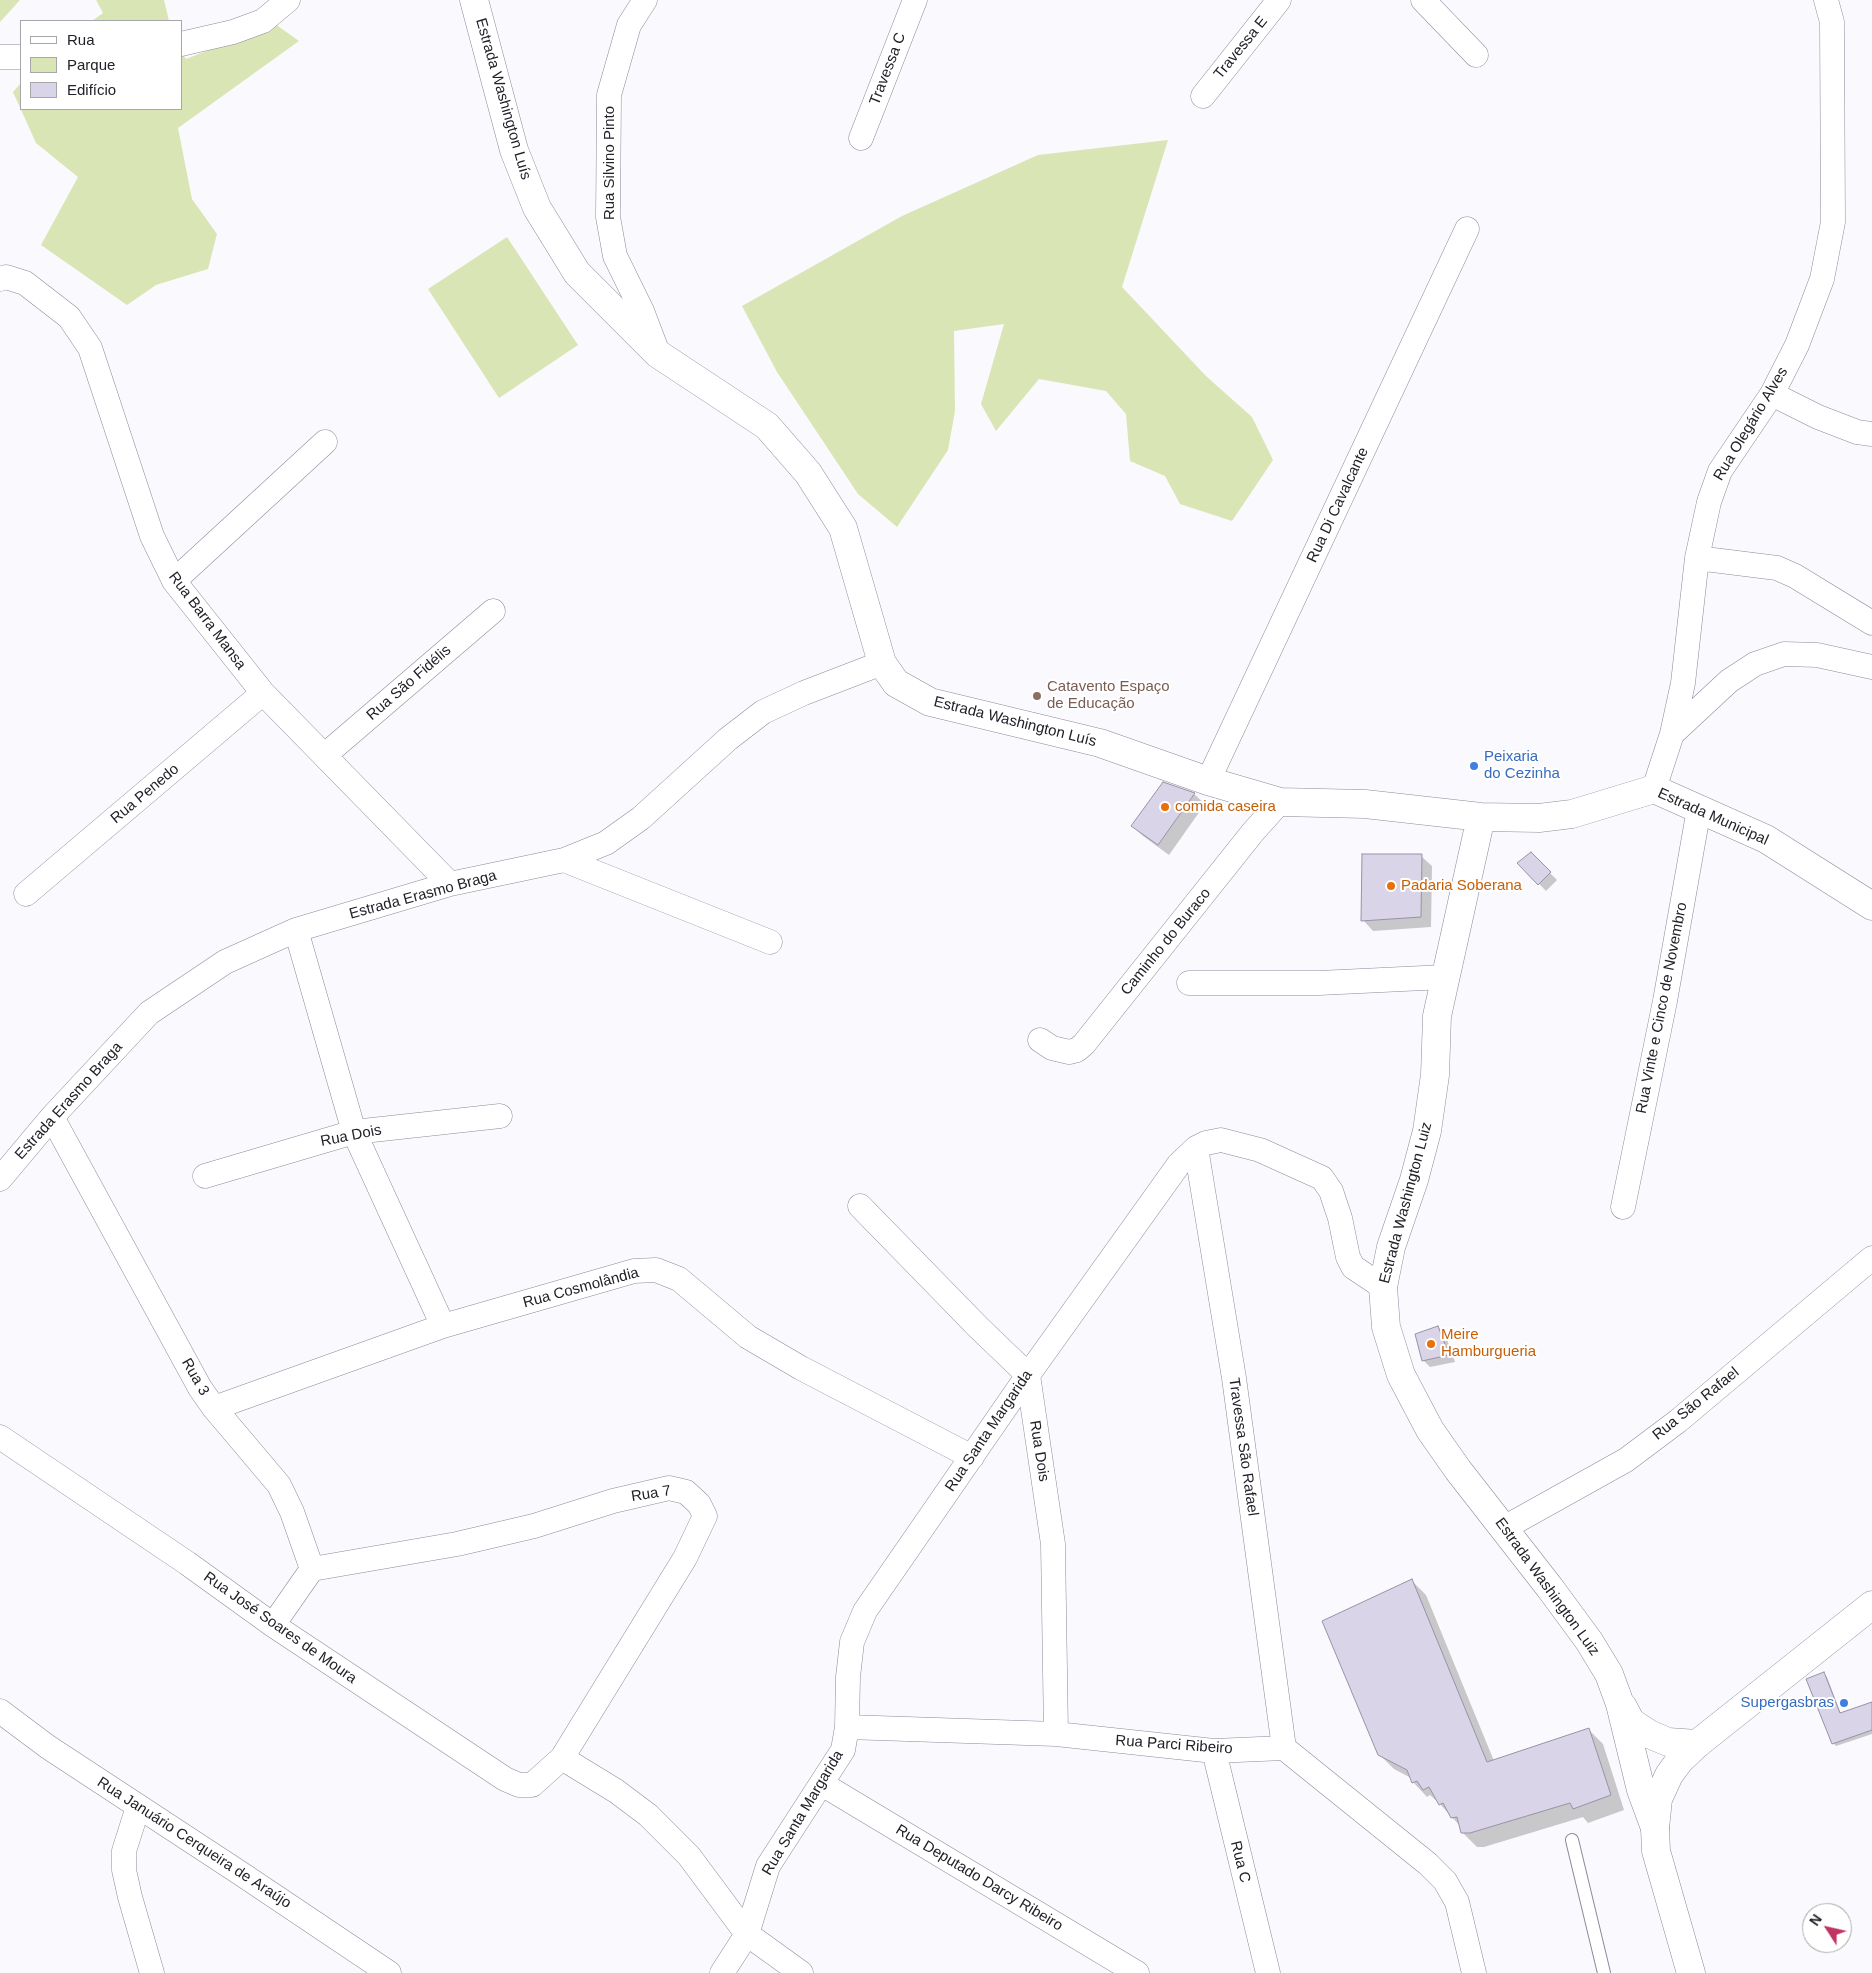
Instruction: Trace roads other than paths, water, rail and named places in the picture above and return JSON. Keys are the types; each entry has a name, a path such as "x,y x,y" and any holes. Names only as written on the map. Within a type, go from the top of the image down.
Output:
{"street":[{"path":"182,44 233,32 263,21 288,0"},
{"name":"Estrada Washington Luís","path":"474,0 514,150 537,208 577,273 658,354 767,426 808,473 843,528 882,663 896,683 930,702 1100,743 1208,781 1280,802 1365,804 1481,817"},
{"name":"Rua Silvino Pinto","path":"645,0 629,25 610,95 608,217 615,256 642,311 658,354"},
{"name":"Travessa C","path":"861,138 915,0"},
{"name":"Travessa E","path":"1203,96 1279,0"},
{"path":"1423,0 1476,55"},
{"name":"Rua Olegário Alves","path":"1654,789 1672,734 1683,683 1697,558 1709,502 1720,470 1772,394 1797,345 1822,279 1834,222 1832,22 1826,0"},
{"path":"0,57 20,57"},
{"name":"Rua Di Cavalcante","path":"1208,781 1467,229"},
{"name":"Rua Barra Mansa","path":"0,279 6,277 25,283 69,316 90,348 152,536 174,582 263,693 450,884"},
{"path":"1772,394 1826,420 1858,432 1872,434"},
{"path":"174,582 326,442"},
{"path":"1697,558 1777,568 1795,576 1872,623"},
{"name":"Rua São Fidélis","path":"325,755 493,611"},
{"path":"1672,734 1729,681 1756,664 1784,654 1818,655 1872,667"},
{"name":"Estrada Erasmo Braga","path":"0,1179 52,1117 149,1013 225,962 296,930 450,884 564,860 606,843 641,818 728,739 764,712 804,693 882,663"},
{"name":"Rua Penedo","path":"26,894 263,693"},
{"name":"Estrada Municipal","path":"1481,817 1539,818 1572,814 1654,789 1766,839 1872,906"},
{"name":"Caminho do Buraco","path":"1040,1040 1052,1048 1069,1052 1077,1050 1084,1044 1253,832 1280,802"},
{"name":"Rua Vinte e Cinco de Novembro","path":"1623,1207 1665,1001 1699,809"},
{"name":"Estrada Washington Luiz","path":"1481,817 1437,1016 1435,1075 1427,1131 1414,1180 1391,1247 1382,1286 1386,1327 1401,1374 1430,1430 1458,1470 1589,1641 1609,1674 1620,1704 1642,1790 1655,1828 1656,1852 1691,1973"},
{"path":"564,860 770,942"},
{"path":"296,930 354,1132 443,1326"},
{"path":"1189,983 1319,983 1445,977"},
{"name":"Rua Dois","path":"205,1176 354,1132 500,1116"},
{"name":"Rua 3","path":"52,1117 196,1379 214,1408 279,1485 292,1512 312,1570"},
{"name":"Rua Santa Margarida","path":"722,1973 747,1934 768,1866 843,1750 847,1727 848,1677 852,1642 865,1610 1028,1375 1179,1164 1196,1148 1206,1143 1221,1140 1260,1150 1322,1178 1331,1190 1340,1218 1348,1257 1353,1267 1382,1286"},
{"name":"Travessa São Rafael","path":"1196,1148 1234,1378 1284,1748"},
{"path":"860,1206 978,1327 1028,1375"},
{"name":"Rua São Rafael","path":"1504,1528 1626,1460 1685,1414 1872,1258"},
{"name":"Rua Cosmolândia","path":"214,1408 443,1326 634,1271 656,1270 679,1279 741,1331 770,1350 972,1457"},
{"name":"Rua Dois","path":"1028,1375 1053,1544 1056,1734"},
{"name":"Rua José Soares de Moura","path":"0,1437 187,1563 273,1625 505,1779 519,1785 532,1785 562,1758"},
{"name":"Rua 7","path":"312,1570 476,1540 534,1526 614,1501 669,1488 686,1492 699,1504 705,1516 685,1558 562,1758"},
{"path":"273,1625 312,1570"},
{"path":"1655,1828 1658,1799 1680,1760 1697,1744 1872,1605"},
{"name":"Estrada Washington Luiz","path":"1620,1704 1632,1722 1649,1734 1668,1742 1697,1744"},
{"name":"Rua Januário Cerqueira de Araújo","path":"0,1711 48,1747 240,1872 389,1973"},
{"name":"Rua Parci Ribeiro","path":"847,1727 1056,1734 1214,1751 1284,1748"},
{"path":"1284,1748 1428,1864 1445,1882 1457,1902 1474,1973"},
{"name":"Rua C","path":"1214,1751 1268,1973"},
{"path":"562,1758 616,1791 648,1815 689,1856 747,1934 801,1973"},
{"name":"Rua Deputado Darcy Ribeiro","path":"822,1784 1137,1973"},
{"path":"138,1807 124,1851 124,1870 152,1973"}],"lane":[{"path":"1572,1840 1604,1973"}],"place":[{"name":"Catavento Espaço de Educação","path":"1037,696"},
{"name":"Peixaria do Cezinha","path":"1474,766"},
{"name":"comida caseira","path":"1165,807"},
{"name":"Padaria Soberana","path":"1391,886"},
{"name":"Meire Hamburgueria","path":"1431,1344"},
{"name":"Supergasbras","path":"1844,1703"}]}
